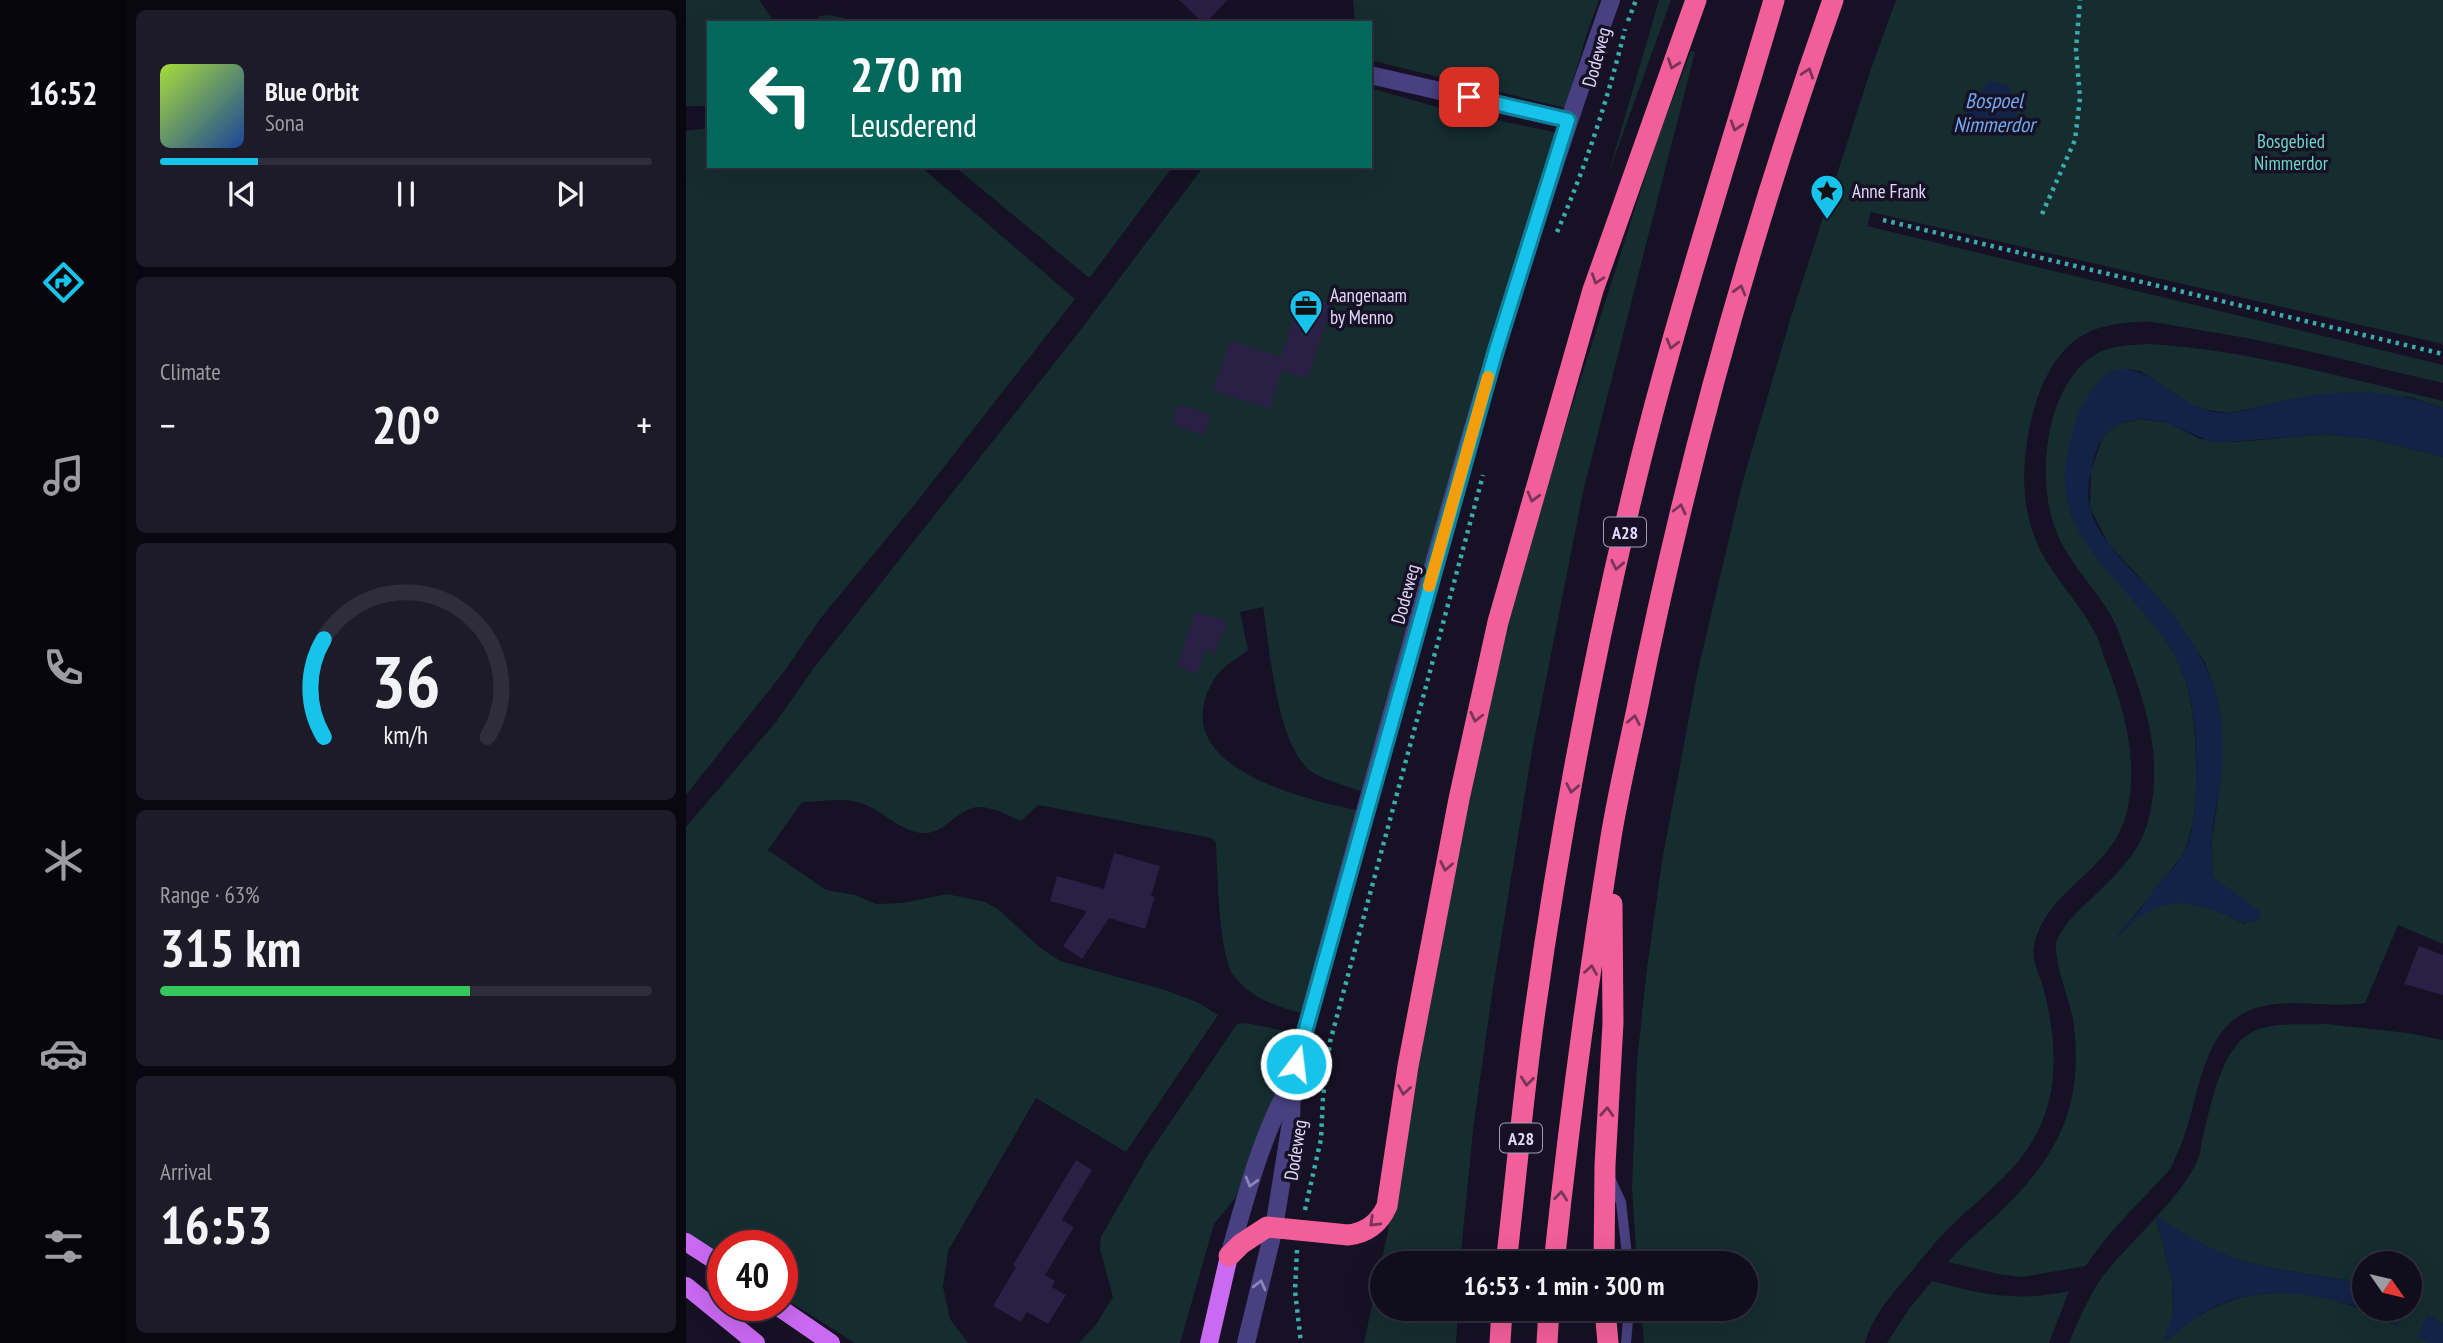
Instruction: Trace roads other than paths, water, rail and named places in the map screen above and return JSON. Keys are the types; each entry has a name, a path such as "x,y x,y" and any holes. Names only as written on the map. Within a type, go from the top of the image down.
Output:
{"highway":[{"path":"1229,1256 1261,1230 1301,1229 1358,1234 1374,1225 1387,1206 1408,1066 1459,799 1498,622 1593,290 1696,0"},
{"name":"A28","path":"1508,1251 1535,1013 1563,832 1601,638 1637,475 1671,347 1707,219 1776,0"},
{"name":"A28","path":"1555,1251 1572,1091 1611,835 1650,645 1686,485 1755,242 1833,0"},
{"name":"A28","path":"1604,1251 1605,1165 1613,1023 1611,835"},
{"path":"1500,1343 1501,1321"},
{"path":"1546,1343 1548,1321"},
{"path":"1606,1321 1608,1343"}],"main road":[{"path":"686,1242 707,1256"},
{"name":"Dodeweg","path":"1209,1343 1229,1256"},
{"path":"686,1286 756,1343"},
{"path":"798,1320 831,1343"}],"street":[{"name":"Dodeweg","path":"1229,1256 1272,1117 1292,1083 1496,350 1568,120 1611,0"},
{"path":"1372,75 1568,120"},
{"name":"Dodeweg","path":"1245,1343 1274,1228 1292,1122 1292,1083"}],"lane":[{"name":"A28","path":"1605,1165 1621,1202 1627,1251"},
{"path":"1626,1343 1628,1321"}],"water":[{"name":"Bospoel Nimmerdor","path":"1989,81 2009,86 2017,114 2010,135 1983,134 1966,114"},
{"path":"2126,369 2152,379 2187,401 2213,412 2249,410 2285,400 2346,392 2383,394 2422,401 2443,408 2443,457 2373,439 2325,434 2216,443 2167,423 2144,419 2123,423 2105,435 2099,444 2092,468 2088,488 2090,508 2109,545 2182,627 2197,650 2214,686 2221,721 2223,758 2213,832 2213,877 2261,912 2259,919 2247,922 2208,908 2175,903 2149,911 2108,947 2182,856 2192,830 2196,792 2194,724 2189,694 2180,666 2167,643 2081,535 2070,511 2065,485 2069,446 2084,402 2105,375"},
{"path":"2156,1216 2205,1245 2244,1261 2352,1282 2352,1305 2325,1298 2285,1293 2246,1296 2207,1311 2163,1343 2173,1315 2172,1280"},
{"path":"2427,1315 2443,1324 2443,1343 2430,1343 2417,1337"},
{"path":"2387,1321 2400,1321 2397,1326"}],"place":[{"name":"Anne Frank","path":"1827,221"},
{"name":"Aangenaam by Menno","path":"1306,336"}],"park label":[{"name":"Bosgebied Nimmerdor","path":"2291,152"}]}
